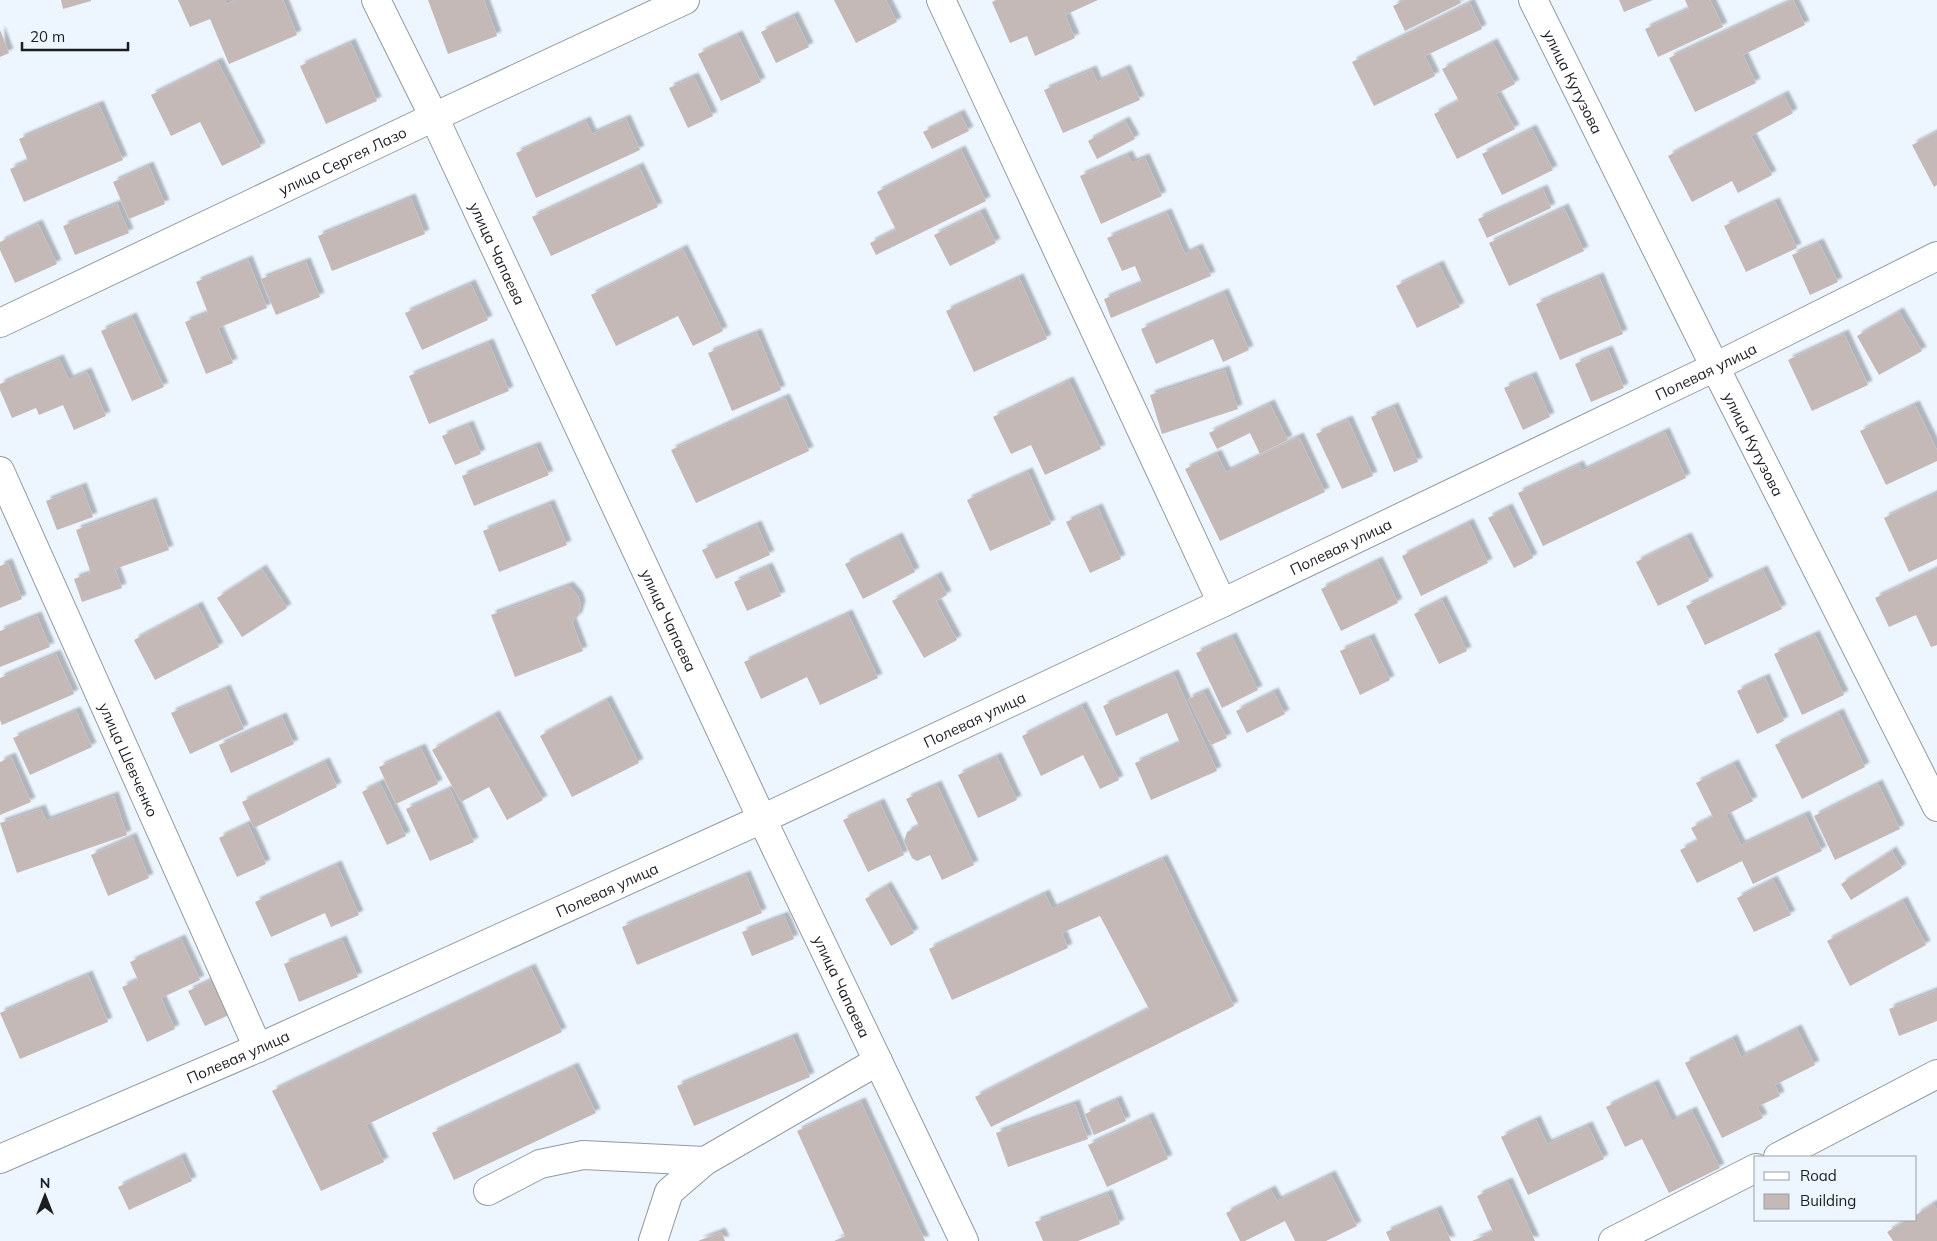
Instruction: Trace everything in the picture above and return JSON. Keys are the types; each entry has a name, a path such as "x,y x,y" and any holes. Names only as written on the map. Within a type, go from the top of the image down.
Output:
{"street":[{"name":"улица Чапаева","path":"376,0 434,117 762,819 964,1241"},
{"name":"улица Сергея Лазо","path":"0,323 685,0"},
{"path":"941,0 1222,604"},
{"name":"улица Кутузова","path":"1533,0 1715,367 1937,807"},
{"name":"Полевая улица","path":"0,1159 258,1048 762,819 1222,604 1715,367 1937,256"},
{"name":"улица Шевченко","path":"0,471 258,1048"},
{"path":"652,1241 669,1192 705,1161 878,1061"},
{"path":"1780,1156 1937,1074"},
{"path":"488,1191 540,1164 583,1155 705,1161"},
{"path":"1613,1241 1754,1169"}],"building":[{"path":"61,0 91,0 91,1 63,9"},
{"path":"178,0 225,0 227,4 235,0 283,0 297,35 229,64 210,19 190,27"},
{"path":"428,0 484,0 497,36 448,54"},
{"path":"834,0 886,0 897,22 856,43"},
{"path":"996,0 1098,0 1065,15 1075,38 1035,56 1027,36 1010,43 992,2"},
{"path":"1405,0 1459,0 1461,3 1405,31 1393,6"},
{"path":"1619,0 1653,0 1624,12"},
{"path":"1685,0 1710,0 1723,27 1658,57 1645,29 1689,9"},
{"path":"1793,0 1805,25 1743,55 1756,83 1695,112 1669,58"},
{"path":"1470,3 1482,29 1425,56 1435,76 1374,106 1352,62"},
{"path":"794,16 809,47 776,63 761,32"},
{"path":"0,30 9,53 0,57"},
{"path":"738,35 761,82 721,101 698,54"},
{"path":"351,43 377,101 326,124 300,66"},
{"path":"1493,43 1515,84 1496,94 1515,129 1457,159 1434,114 1459,101 1442,69"},
{"path":"218,62 261,147 222,166 200,122 171,136 151,95"},
{"path":"1126,69 1140,100 1063,133 1044,90 1092,70 1097,82"},
{"path":"694,77 713,116 688,128 669,88"},
{"path":"1784,95 1793,113 1751,136 1772,175 1738,193 1732,181 1692,202 1668,156"},
{"path":"99,105 123,160 24,202 10,169 28,161 19,139"},
{"path":"960,114 969,131 932,149 923,132"},
{"path":"626,119 640,150 536,198 516,153 586,121 592,134"},
{"path":"1125,121 1135,139 1097,159 1088,141"},
{"path":"1532,129 1553,170 1502,195 1482,154"},
{"path":"1937,132 1937,185 1934,187 1912,145"},
{"path":"961,150 986,201 876,255 870,243 896,230 877,192"},
{"path":"1128,155 1132,163 1145,158 1162,196 1101,224 1080,176"},
{"path":"149,166 165,204 129,219 113,182"},
{"path":"639,167 658,207 551,256 532,217"},
{"path":"1543,189 1551,208 1487,238 1478,219"},
{"path":"411,198 425,234 332,271 318,236"},
{"path":"1775,202 1797,248 1746,272 1724,226"},
{"path":"117,204 129,233 75,255 63,226"},
{"path":"1564,208 1584,251 1509,286 1489,243"},
{"path":"981,212 996,243 950,266 934,235"},
{"path":"1167,213 1185,254 1198,248 1211,276 1111,318 1104,299 1142,283 1135,266 1122,271 1107,238"},
{"path":"38,224 57,264 15,283 0,250 0,242"},
{"path":"1819,243 1838,282 1810,295 1792,255"},
{"path":"683,249 723,331 693,346 678,316 616,346 591,295"},
{"path":"248,260 267,308 218,328 233,363 206,374 185,322 208,313 196,282"},
{"path":"306,262 320,297 276,315 261,279"},
{"path":"1439,265 1460,307 1417,328 1396,286"},
{"path":"1599,277 1623,334 1560,360 1536,304"},
{"path":"1019,278 1047,339 974,372 946,311"},
{"path":"471,284 488,320 422,350 405,313"},
{"path":"1224,293 1249,350 1223,362 1213,339 1156,364 1141,329"},
{"path":"1899,312 1922,351 1879,375 1857,336"},
{"path":"132,317 164,387 132,401 101,331"},
{"path":"757,333 781,390 732,411 708,353"},
{"path":"1844,334 1868,385 1812,411 1788,360"},
{"path":"489,343 509,391 429,424 409,376"},
{"path":"1608,350 1624,388 1591,402 1575,364"},
{"path":"59,359 69,380 87,372 106,416 74,430 63,405 39,415 36,408 12,418 0,390 0,384"},
{"path":"1225,370 1238,409 1162,434 1150,395"},
{"path":"1532,376 1550,417 1523,430 1504,388"},
{"path":"1069,381 1101,449 1045,475 1031,445 1011,454 993,417"},
{"path":"785,398 809,451 696,503 671,450"},
{"path":"1270,404 1288,440 1260,454 1250,433 1217,449 1209,433"},
{"path":"1915,405 1937,450 1937,461 1886,485 1860,431"},
{"path":"1394,407 1418,462 1394,472 1371,417"},
{"path":"1348,420 1373,476 1342,489 1316,434"},
{"path":"469,425 481,454 455,465 442,436"},
{"path":"1665,432 1686,478 1543,546 1518,493 1579,465 1582,471"},
{"path":"1299,437 1325,492 1220,541 1185,469 1217,454 1226,472"},
{"path":"536,446 549,475 474,506 462,476"},
{"path":"1028,472 1051,524 990,551 967,500"},
{"path":"82,487 93,517 57,530 46,501"},
{"path":"1937,493 1937,559 1909,572 1884,518"},
{"path":"152,502 169,550 115,569 122,588 82,602 74,579 91,573 76,530"},
{"path":"550,504 567,545 499,572 483,531"},
{"path":"1098,508 1121,559 1090,573 1066,522"},
{"path":"1508,508 1533,558 1514,568 1488,518"},
{"path":"1469,523 1488,563 1421,596 1402,556"},
{"path":"757,525 770,555 716,579 702,550"},
{"path":"898,537 915,572 863,599 845,564"},
{"path":"1687,537 1709,581 1658,606 1636,562"},
{"path":"1378,561 1398,603 1341,631 1321,589"},
{"path":"8,563 22,599 0,608 0,566"},
{"path":"768,567 781,596 747,611 734,582"},
{"path":"262,569 287,608 242,637 217,598"},
{"path":"1937,569 1937,645 1931,647 1916,615 1889,627 1875,598"},
{"path":"1763,570 1782,609 1705,645 1686,606"},
{"path":"937,576 947,595 936,601 957,640 924,658 892,601"},
{"path":"569,586 578,596 581,605 578,616 572,622 583,651 515,677 491,615"},
{"path":"1442,600 1467,651 1439,664 1414,614"},
{"path":"198,606 219,647 155,680 134,640"},
{"path":"848,614 878,678 820,705 807,677 761,699 744,662"},
{"path":"37,616 50,647 0,667 0,631"},
{"path":"1815,635 1844,695 1802,715 1774,654"},
{"path":"1232,637 1258,690 1222,708 1196,653"},
{"path":"1370,638 1390,680 1360,695 1340,651"},
{"path":"56,654 74,694 2,725 0,720 0,678"},
{"path":"1174,674 1217,771 1151,800 1135,763 1180,743 1167,713 1116,736 1103,706"},
{"path":"1765,678 1784,721 1757,734 1737,691"},
{"path":"226,689 244,729 190,754 171,713"},
{"path":"1204,692 1227,738 1211,745 1188,699"},
{"path":"1274,692 1285,714 1247,733 1236,711"},
{"path":"607,700 639,763 572,797 540,736"},
{"path":"1082,706 1119,780 1100,789 1083,755 1041,776 1022,736"},
{"path":"76,711 92,747 30,775 13,738"},
{"path":"1839,713 1865,767 1802,799 1775,745"},
{"path":"495,715 543,800 507,820 489,787 461,802 432,750"},
{"path":"282,717 294,744 231,773 219,745"},
{"path":"421,748 438,784 396,804 379,767"},
{"path":"11,757 31,802 0,815 0,762"},
{"path":"997,757 1017,800 978,818 958,775"},
{"path":"325,762 337,787 254,828 242,802"},
{"path":"1734,764 1753,801 1726,815 1741,845 1805,815 1822,851 1753,884 1742,861 1697,883 1680,850 1698,841 1691,828 1713,817 1696,783"},
{"path":"380,783 406,836 387,845 362,792"},
{"path":"1878,784 1900,829 1835,860 1814,816"},
{"path":"937,785 974,865 942,880 930,855 917,861 912,858 904,841 907,832 919,826 906,799"},
{"path":"450,789 474,842 430,861 406,809"},
{"path":"114,796 127,835 17,873 0,823 41,809 46,821"},
{"path":"880,803 904,855 868,872 843,820"},
{"path":"248,824 266,864 237,877 219,838"},
{"path":"132,837 149,878 108,896 91,855"},
{"path":"1892,851 1902,868 1851,900 1841,884"},
{"path":"1163,859 1234,1006 991,1127 975,1097 1149,1009 1100,916 1062,933 1068,948 952,1000 929,949 1045,894 1052,909"},
{"path":"337,865 359,915 331,927 325,913 271,937 255,902"},
{"path":"746,875 762,913 637,965 622,927"},
{"path":"1773,880 1791,915 1754,932 1737,898"},
{"path":"887,886 914,933 891,946 865,899"},
{"path":"1903,901 1926,945 1850,986 1827,941"},
{"path":"784,916 794,939 752,956 742,932"},
{"path":"181,939 200,980 161,998 175,1029 147,1042 122,987 138,980 130,962"},
{"path":"342,940 358,977 299,1002 284,964"},
{"path":"531,968 562,1032 366,1125 384,1162 321,1191 272,1091"},
{"path":"88,975 108,1022 20,1059 0,1013"},
{"path":"212,980 229,1015 205,1026 188,991"},
{"path":"1937,990 1937,1021 1899,1036 1889,1009"},
{"path":"1797,1029 1815,1065 1775,1085 1780,1096 1757,1107 1763,1118 1722,1138 1685,1063 1733,1039 1741,1057"},
{"path":"793,1037 810,1077 694,1126 677,1086"},
{"path":"574,1067 596,1113 454,1180 432,1133"},
{"path":"1654,1084 1672,1121 1692,1111 1720,1168 1669,1193 1642,1139 1625,1147 1606,1107"},
{"path":"1117,1100 1126,1121 1094,1135 1085,1114"},
{"path":"861,1102 925,1241 834,1241 845,1236 797,1131"},
{"path":"1075,1104 1088,1139 1008,1167 996,1133"},
{"path":"1149,1117 1168,1159 1107,1187 1088,1145"},
{"path":"1536,1120 1547,1144 1588,1126 1604,1159 1528,1195 1501,1137"},
{"path":"181,1157 192,1181 129,1210 118,1187"},
{"path":"1331,1175 1357,1226 1326,1241 1295,1241 1285,1221 1245,1241 1240,1241 1226,1213 1271,1190 1277,1201"},
{"path":"1508,1182 1535,1241 1472,1241 1493,1232 1477,1196"},
{"path":"1108,1194 1120,1224 1078,1241 1043,1241 1035,1222"},
{"path":"1933,1204 1937,1210 1937,1241 1893,1241 1887,1232 1905,1221 1917,1221 1917,1214"},
{"path":"1437,1210 1451,1241 1390,1241 1386,1232"},
{"path":"721,1232 725,1241 698,1241"}]}
